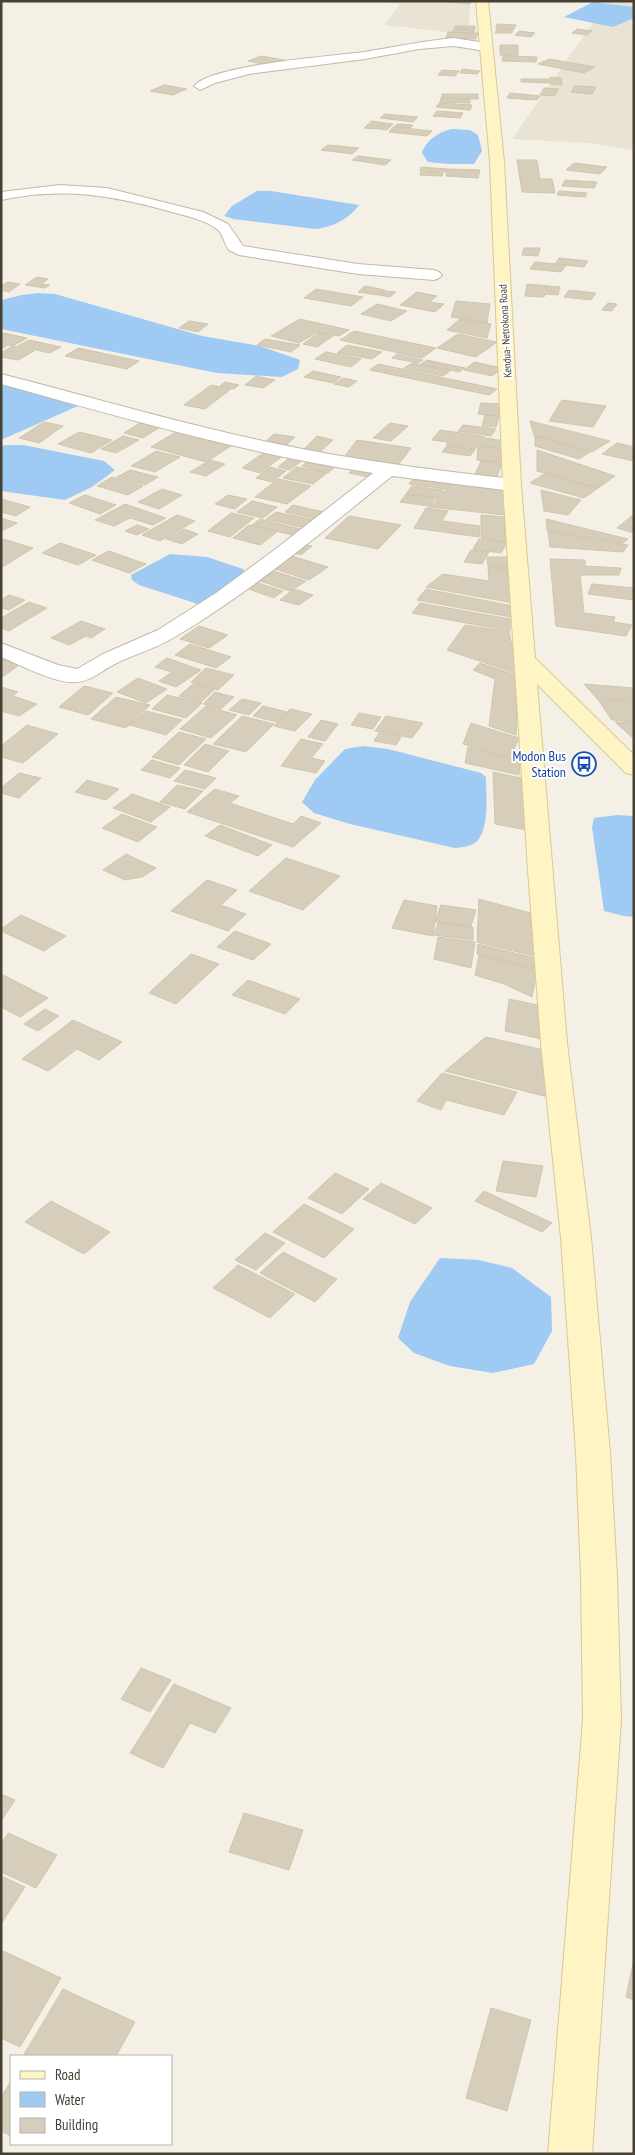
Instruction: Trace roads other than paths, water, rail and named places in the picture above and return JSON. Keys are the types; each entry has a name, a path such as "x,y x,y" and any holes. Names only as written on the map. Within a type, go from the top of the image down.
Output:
{"main road":[{"name":"Kendua- Netrokona Road","path":"482,1 497,162 512,485 540,870 554,1044 577,1247 593,1452 599,1577 602,1720 570,2154"},
{"path":"526,661 634,768"}],"street":[{"path":"200,86 211,80 248,70 365,55 419,45 454,42 485,47"},
{"path":"1,196 17,192 56,189 95,190 118,194 197,214 220,224 231,238 234,247 239,250 358,269 434,275"},
{"path":"1,379 193,429 314,457 512,485"},
{"path":"1,649 61,673 76,676 82,674 107,659 164,635 216,601 261,569 389,469"}],"water":[{"path":"593,2 634,7 634,18 613,27 564,17"},
{"path":"453,129 470,130 478,135 482,151 474,164 428,162 422,153 430,140 443,132"},
{"path":"257,191 271,191 359,205 350,215 339,222 315,229 233,219 224,216 232,206"},
{"path":"38,293 55,294 202,336 260,346 300,360 298,369 282,377 217,373 1,329 1,300"},
{"path":"1,385 87,402 1,440"},
{"path":"23,445 104,461 115,470 92,487 65,500 1,491 1,446"},
{"path":"170,554 207,557 243,569 244,572 209,601 198,604 139,585 132,580 131,575"},
{"path":"363,746 388,749 481,773 486,777 486,802 485,822 480,838 475,843 465,847 455,848 350,824 314,813 302,802 315,780 345,749"},
{"path":"617,815 634,816 634,917 604,911 592,827 594,818"},
{"path":"440,1258 479,1260 512,1268 551,1297 552,1331 534,1364 493,1373 450,1366 414,1353 398,1338 410,1302"}],"place":[{"name":"Modon Bus Station","path":"584,764"}]}
